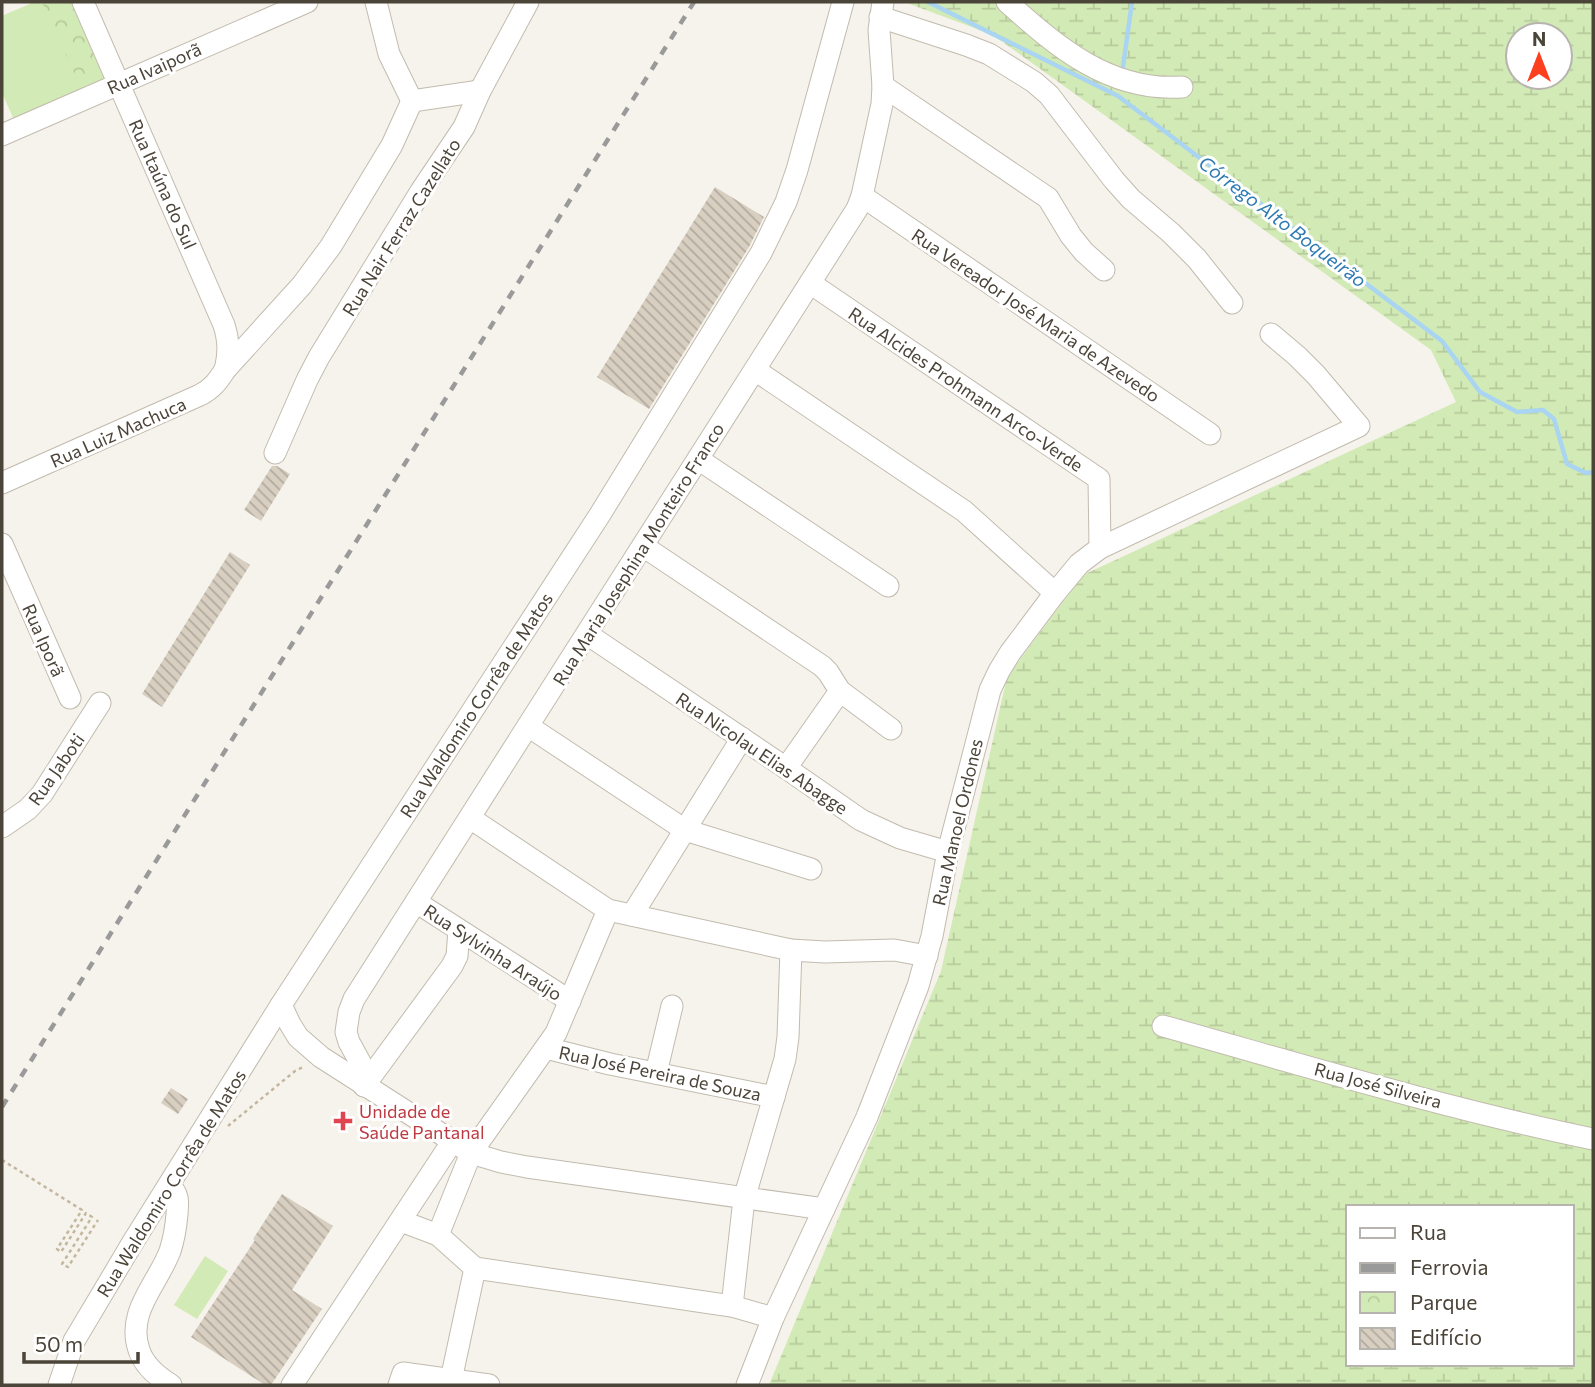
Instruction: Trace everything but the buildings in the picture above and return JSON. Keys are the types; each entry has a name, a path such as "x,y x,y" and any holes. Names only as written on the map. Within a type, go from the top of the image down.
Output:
{"street":[{"name":"Rua Itaúna do Sul","path":"83,2 224,325 229,353 225,370"},
{"name":"Rua Ivaiporã","path":"2,135 307,2"},
{"path":"376,2 389,54 412,101 480,91"},
{"name":"Rua Nair Ferraz Cazellato","path":"275,453 319,356 464,127 480,91 528,2"},
{"name":"Rua Waldomiro Corrêa de Matos","path":"59,1385 74,1341 133,1242 281,1005 598,516 761,253 786,202 843,2"},
{"path":"1007,2 1037,29 1085,63 1148,87 1182,87"},
{"path":"881,10 989,54 1034,82 1049,95 1131,199 1197,259 1232,303"},
{"name":"Rua Maria Josephina Monteiro Franco","path":"364,1086 358,1056 346,1032 354,999 857,209 878,121 883,86 879,30 881,10"},
{"path":"883,86 1048,198 1071,236 1104,270"},
{"name":"Rua Luiz Machuca","path":"2,483 201,396 209,390 302,285 331,246 392,145 412,101"},
{"name":"Rua Vereador José Maria de Azevedo","path":"862,196 1210,434"},
{"name":"Rua Alcides Prohmann Arco-Verde","path":"810,284 1099,479 1100,548"},
{"name":"Rua Manoel Ordones","path":"747,1385 773,1318 867,1117 906,1021 927,956 948,852 990,690 1010,653 1079,564 1100,548 1359,426 1316,375 1271,334"},
{"path":"755,370 964,511 1055,593"},
{"path":"698,459 888,586"},
{"name":"Rua Iporã","path":"2,544 70,698"},
{"path":"643,546 822,666 840,691 891,729"},
{"name":"Rua Nicolau Elias Abagge","path":"587,634 844,809 878,829 948,852"},
{"path":"786,768 840,691"},
{"name":"Rua Jaboti","path":"2,827 29,809 42,794 100,703"},
{"path":"528,726 685,830 811,869"},
{"path":"632,915 742,738"},
{"path":"470,818 608,910 791,950 894,950 927,956"},
{"name":"Rua Sylvinha Araújo","path":"416,902 570,1001"},
{"path":"438,1236 471,1153 560,1025 608,910"},
{"path":"364,1086 453,965 457,956 459,930"},
{"path":"732,1306 744,1199 785,1059 791,950"},
{"path":"281,1005 298,1037 321,1057 471,1153 527,1167 824,1209"},
{"path":"656,1073 672,1006"},
{"name":"Rua José Silveira","path":"1163,1026 1424,1098 1593,1139"},
{"name":"Rua José Pereira de Souza","path":"546,1048 610,1064 774,1097"},
{"path":"292,1385 452,1142"},
{"path":"169,1185 178,1197 174,1236 169,1252 139,1311 135,1340 141,1356 152,1371 171,1385"},
{"path":"401,1221 438,1236 475,1268 732,1306 773,1318"},
{"path":"451,1380 475,1268"},
{"path":"44,1385 74,1341"},
{"path":"401,1379 451,1380 489,1385"}],"path":[{"path":"201,1134 211,1138 295,1071 307,1065 311,1066 321,1057"},
{"path":"2,1160 82,1210 57,1249 61,1252 86,1213 92,1217 62,1264 68,1267 98,1220"}],"green space":[{"path":"35,2 74,2 109,81 15,122 2,92 2,16"},
{"path":"35,2 42,2 83,92 15,122 2,92 2,16"},
{"path":"1593,2 1593,1385 769,1385 941,971 1007,677 1083,575 1456,402 1431,350 993,35 907,3"},
{"path":"205,1256 228,1271 197,1319 174,1305"}],"waterway":[{"name":"Córrego Alto Boqueirão","path":"928,2 1118,96 1442,341 1480,392 1517,412 1543,410 1554,419 1567,464 1586,473 1593,472"},
{"path":"1122,74 1132,2"}],"railway":[{"path":"2,1107 694,2"}],"place":[{"name":"Unidade de Saúde Pantanal","path":"343,1121"}]}
